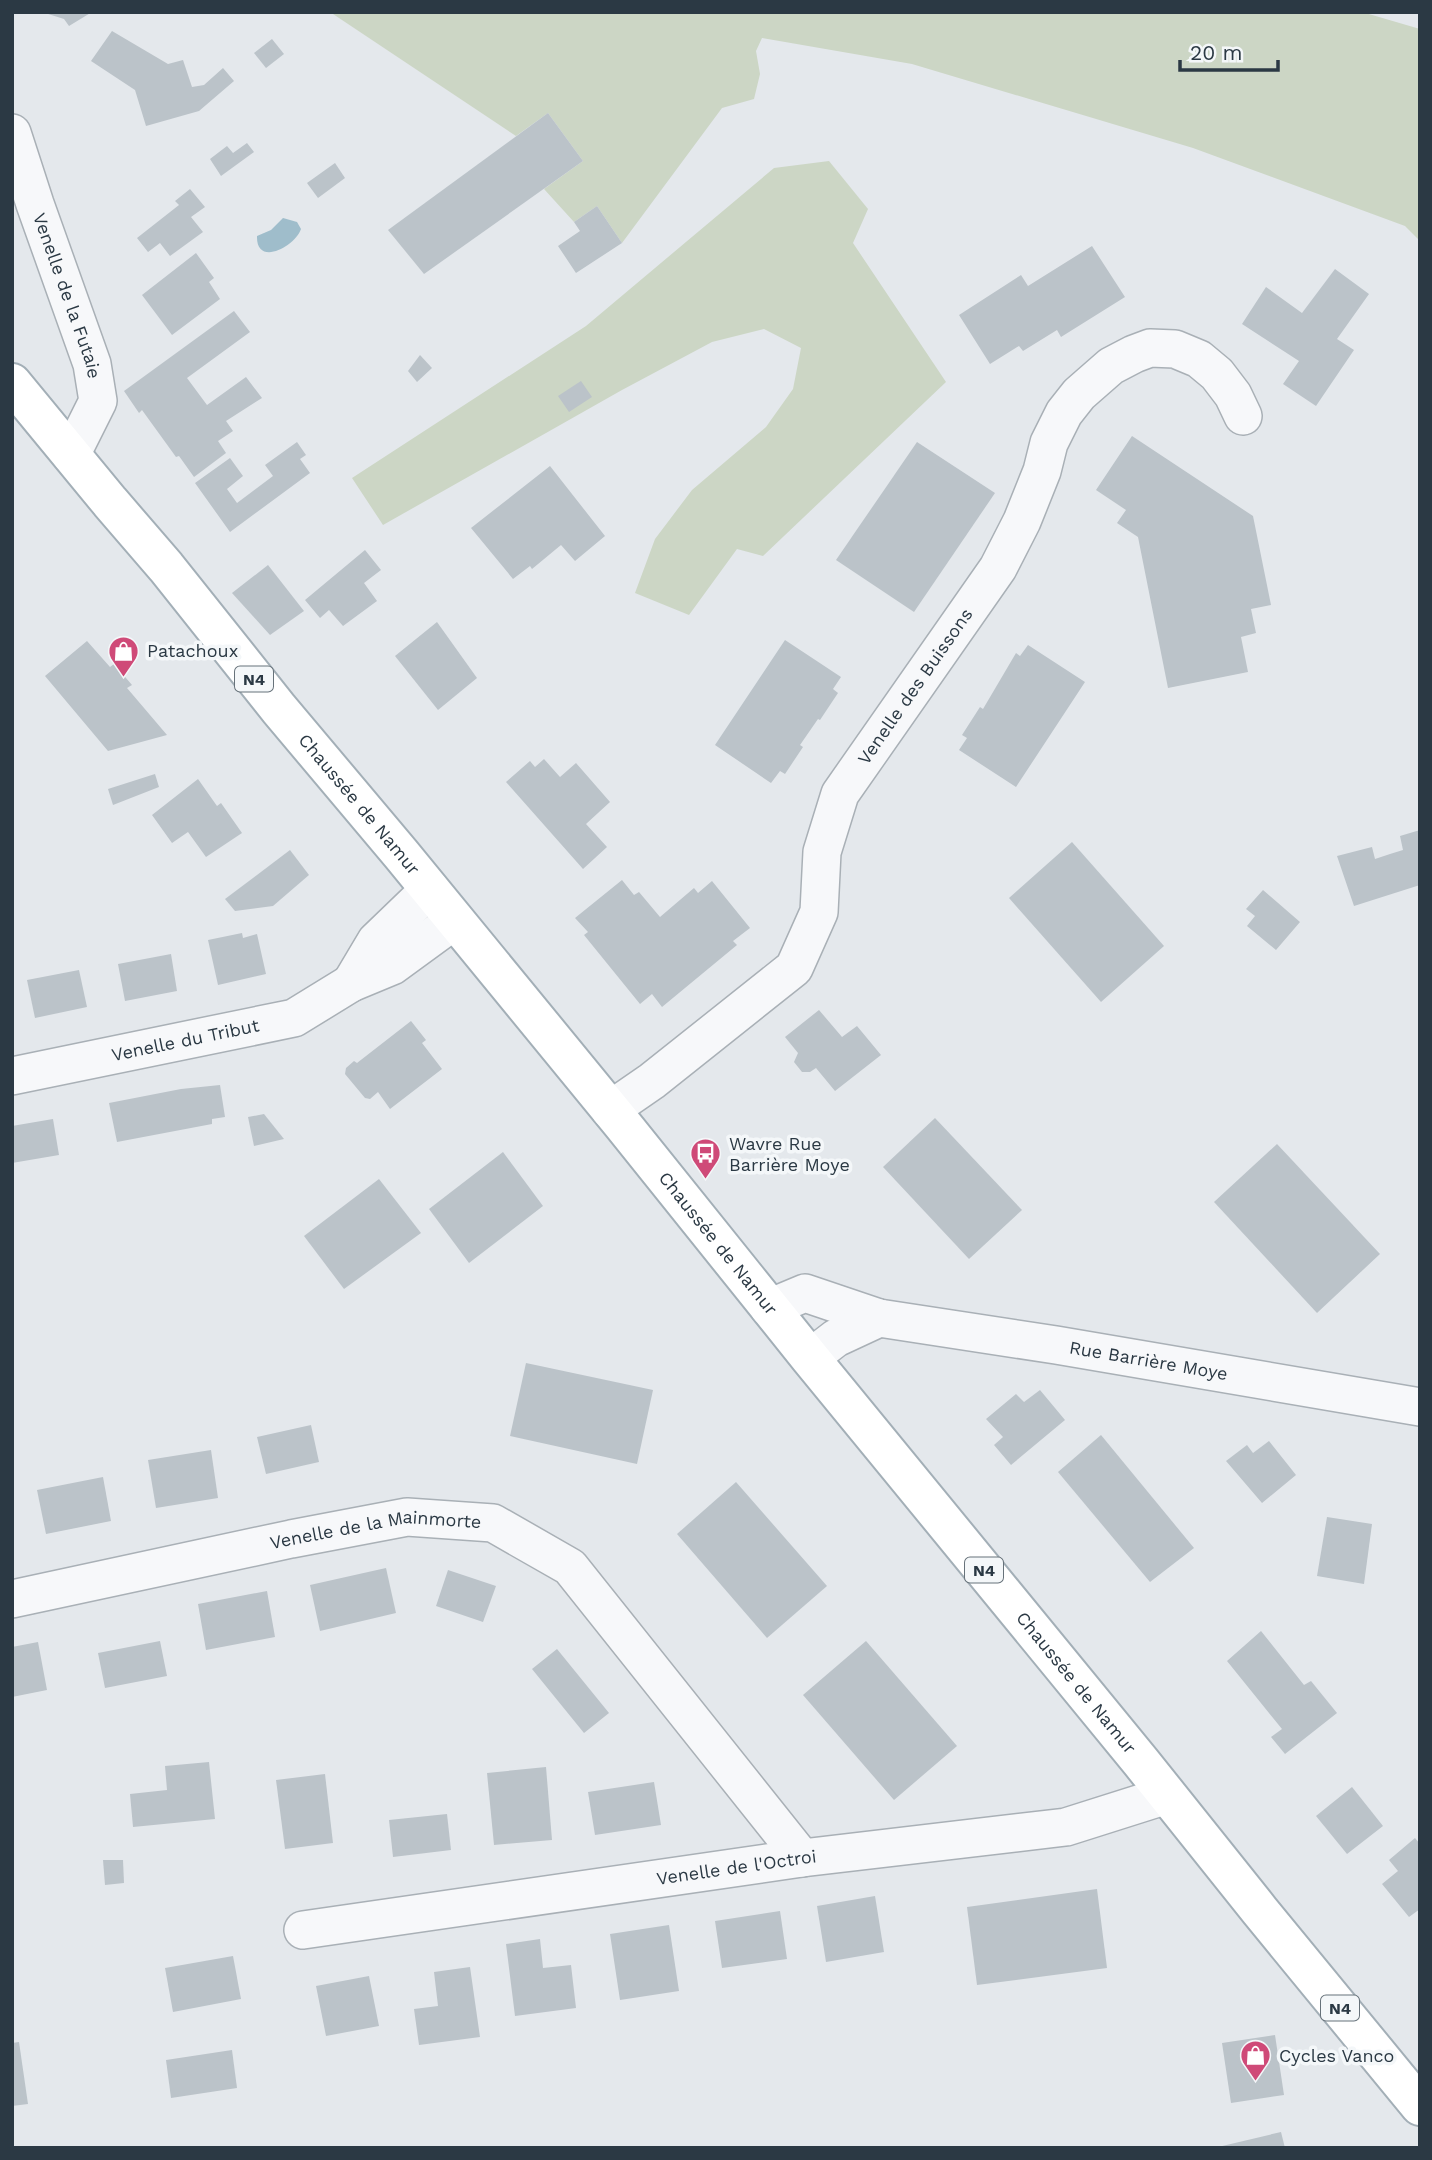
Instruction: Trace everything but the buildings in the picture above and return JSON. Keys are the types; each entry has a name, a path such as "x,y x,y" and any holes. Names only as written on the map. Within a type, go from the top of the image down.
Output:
{"main road":[{"name":"Chaussée de Namur","path":"12,383 455,920 1420,2106"}],"street":[{"name":"Venelle de la Futaie","path":"12,133 92,364 98,401 71,455"},
{"name":"Venelle des Buissons","path":"610,1110 652,1081 794,968 818,912 822,852 840,794 998,568 1022,521 1042,471 1049,443 1064,413 1079,394 1111,366 1134,354 1150,348 1175,349 1199,359 1217,374 1244,415"},
{"name":"Venelle du Tribut","path":"351,983 376,941 429,889"},
{"name":"Venelle du Tribut","path":"12,1076 294,1018 351,983 392,966 455,920"},
{"name":"Rue Barrière Moye","path":"769,1308 805,1293 879,1318 1420,1407"},
{"path":"810,1358 836,1338 879,1318"},
{"name":"Venelle de la Mainmorte","path":"12,1599 407,1517 494,1522 570,1567 802,1858"},
{"name":"Venelle de l'Octroi","path":"303,1930 802,1858 1066,1827 1167,1795"}],"green space":[{"path":"330,12 1362,12 1420,29 1420,241 1405,226 1193,148 912,64 762,38 756,51 760,74 754,99 722,108 622,243 597,206 574,222 544,189 583,161 548,113 516,136"},
{"path":"829,161 868,209 853,243 946,382 763,556 737,549 689,615 635,593 655,539 692,490 766,427 793,389 801,348 764,329 712,342 383,525 352,478 586,326 774,168"}],"water":[{"path":"283,218 297,222 301,229 297,236 276,251 263,251 258,245 257,236 271,230"}],"place":[{"name":"Patachoux","path":"124,678"},
{"name":"Wavre Rue Barrière Moye","path":"706,1181"},
{"name":"Cycles Vanco","path":"1256,2083"}]}
